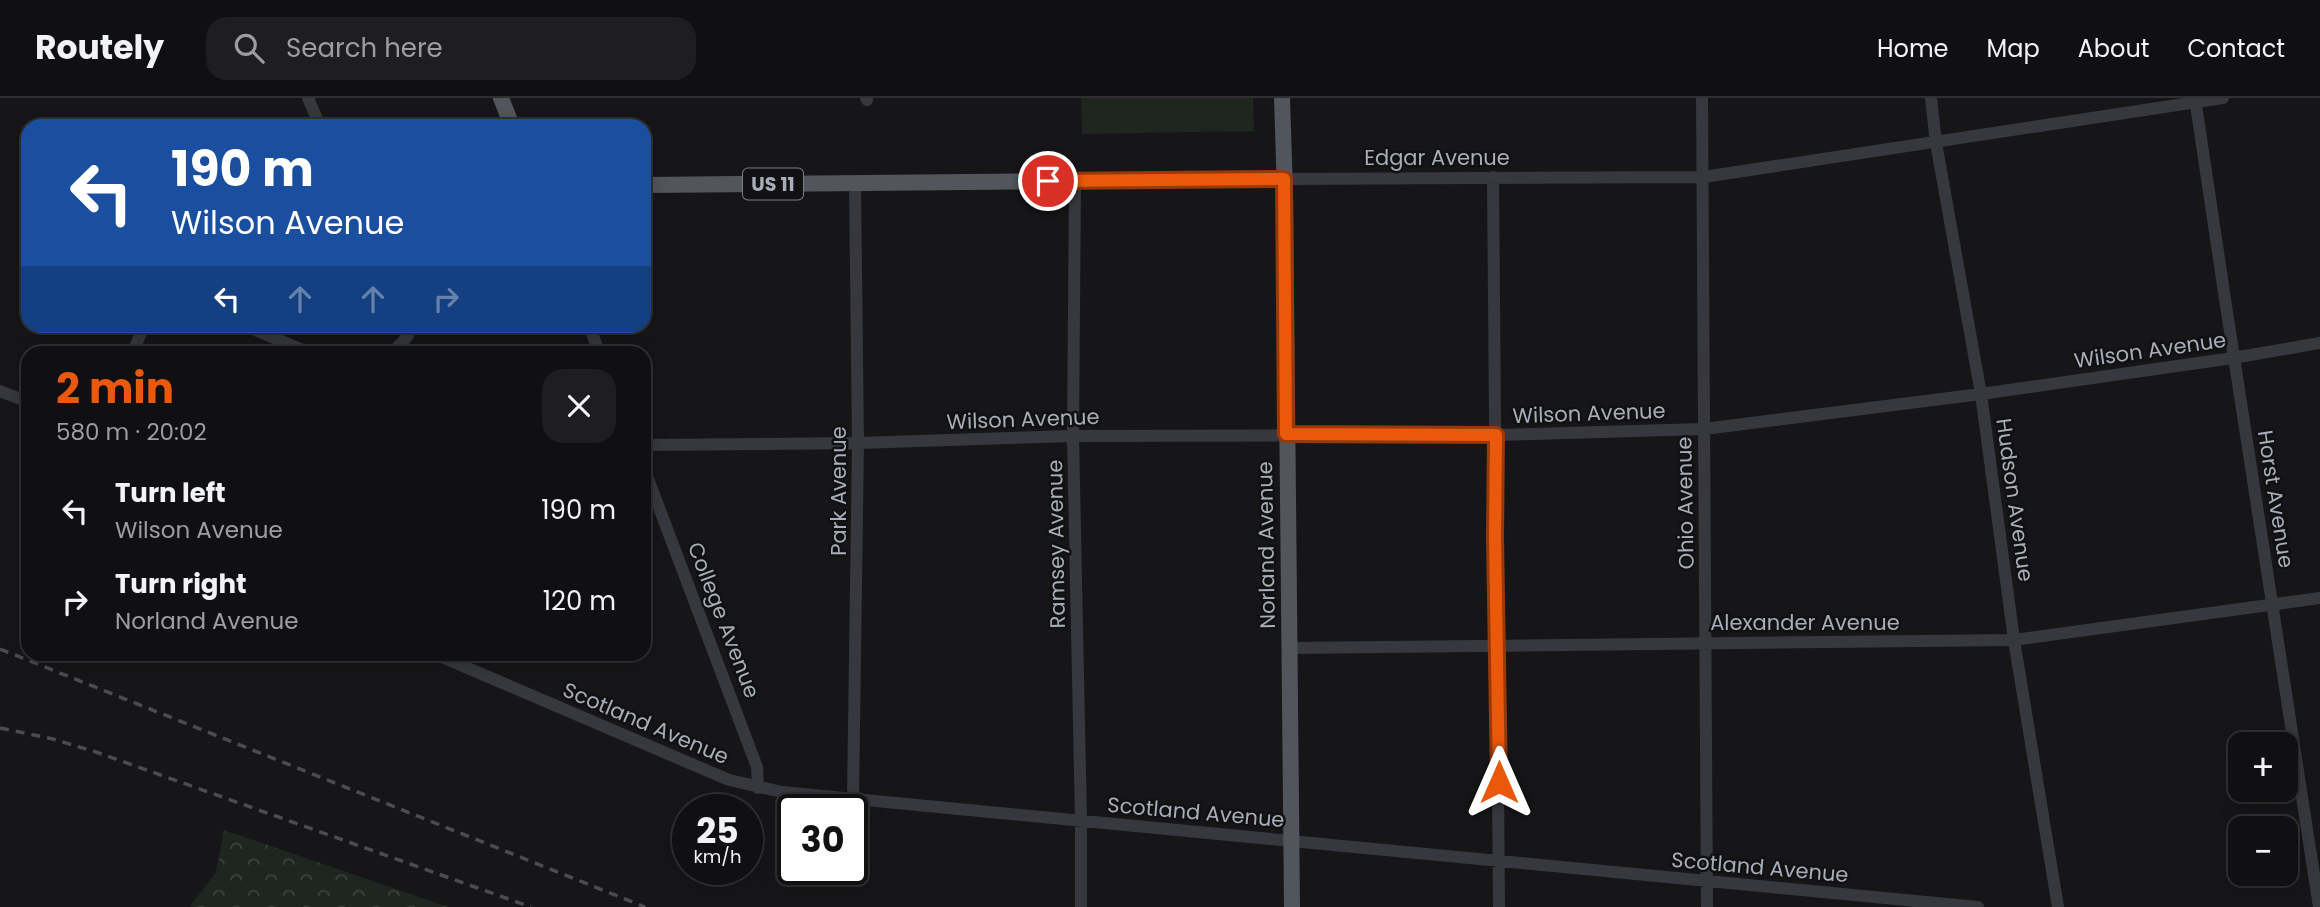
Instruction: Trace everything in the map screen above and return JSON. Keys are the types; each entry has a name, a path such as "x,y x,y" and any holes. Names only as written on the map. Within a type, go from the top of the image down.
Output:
{"main road":[{"path":"501,98 509,119"},
{"name":"Norland Avenue","path":"1282,98 1292,907"},
{"name":"Edgar Avenue","path":"651,185 1284,179"}],"street":[{"path":"308,98 317,119"},
{"name":"Ohio Avenue","path":"1702,98 1707,907"},
{"name":"Hudson Avenue","path":"1931,98 1936,142 1981,394 2014,640 2058,907"},
{"name":"Edgar Avenue","path":"1284,179 1704,177 2195,100 2223,98"},
{"name":"Horst Avenue","path":"2195,100 2233,358 2275,605 2319,907"},
{"path":"1493,177 1499,907"},
{"name":"Ramsey Avenue","path":"1075,181 1073,436 1081,907"},
{"name":"Park Avenue","path":"853,794 858,443 855,183"},
{"path":"262,333 293,346"},
{"name":"Wilson Avenue","path":"651,445 858,443 1073,436 1496,435 1704,429 1981,394 2320,343"},
{"path":"0,391 21,399"},
{"name":"College Avenue","path":"651,487 757,767 758,788"},
{"name":"Alexander Avenue","path":"1288,648 2014,640 2320,598"},
{"name":"Scotland Avenue","path":"451,661 729,780 758,788 810,794"},
{"name":"Scotland Avenue","path":"868,800 1979,907"}],"green space":[{"path":"1081,98 1253,98 1254,131 1082,134"},
{"path":"224,830 448,907 190,907 216,872"}],"railway":[{"path":"0,649 21,657"},
{"path":"30,661 645,907"},
{"path":"0,728 53,739 96,752 531,907"}],"route":[{"path":"1048,181 1284,179 1286,434 1496,435 1499,782"}]}
